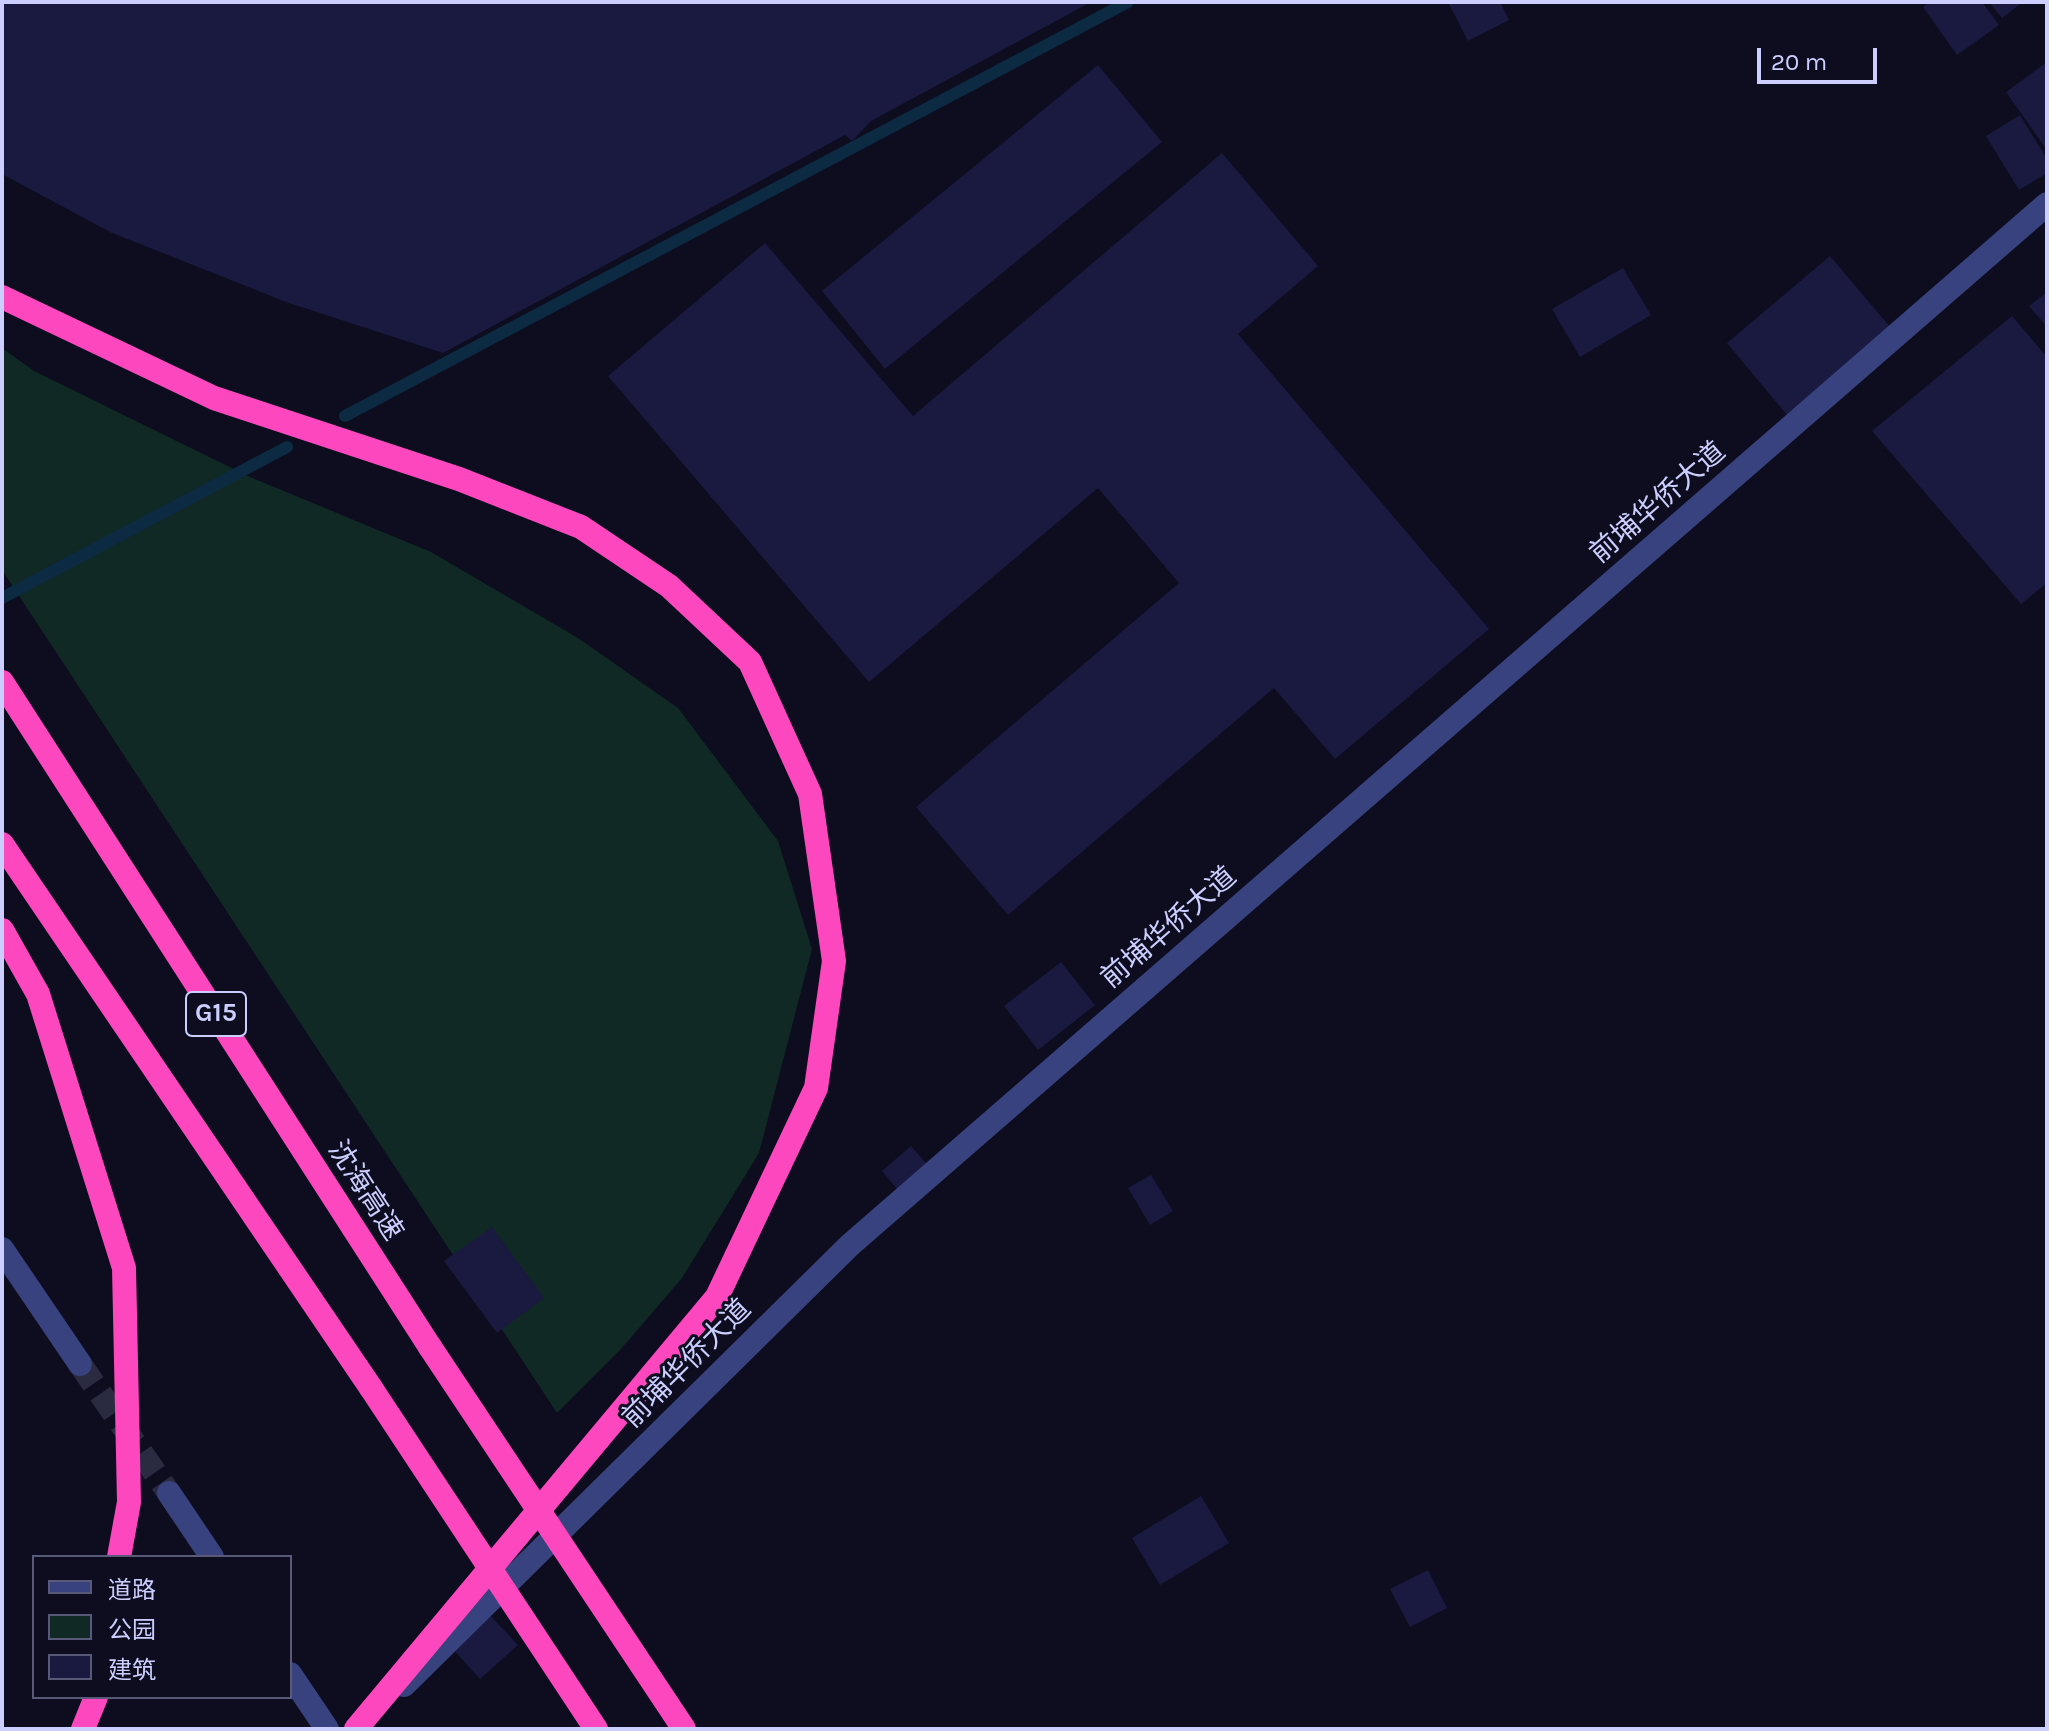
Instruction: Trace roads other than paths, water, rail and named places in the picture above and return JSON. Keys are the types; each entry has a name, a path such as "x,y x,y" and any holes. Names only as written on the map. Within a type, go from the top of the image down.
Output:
{"highway":[{"path":"2,297 214,398 459,479 581,527 669,586 750,662 810,794 834,961 816,1088 717,1297 358,1729"},
{"name":"沈海高速","path":"2,682 430,1347 684,1729"},
{"path":"2,844 371,1388 596,1729"},
{"path":"2,930 38,994 124,1268 129,1502 119,1555"},
{"path":"83,1729 95,1699"}],"street":[{"name":"前埔华侨大道","path":"358,1729 850,1245 2047,204"},
{"path":"2,1249 80,1364"},
{"path":"169,1493 211,1555"},
{"path":"292,1677 327,1729"}],"waterway":[{"path":"345,416 1128,2"},
{"path":"2,598 287,447"}],"tunnel":[{"path":"80,1364 169,1493"}]}
